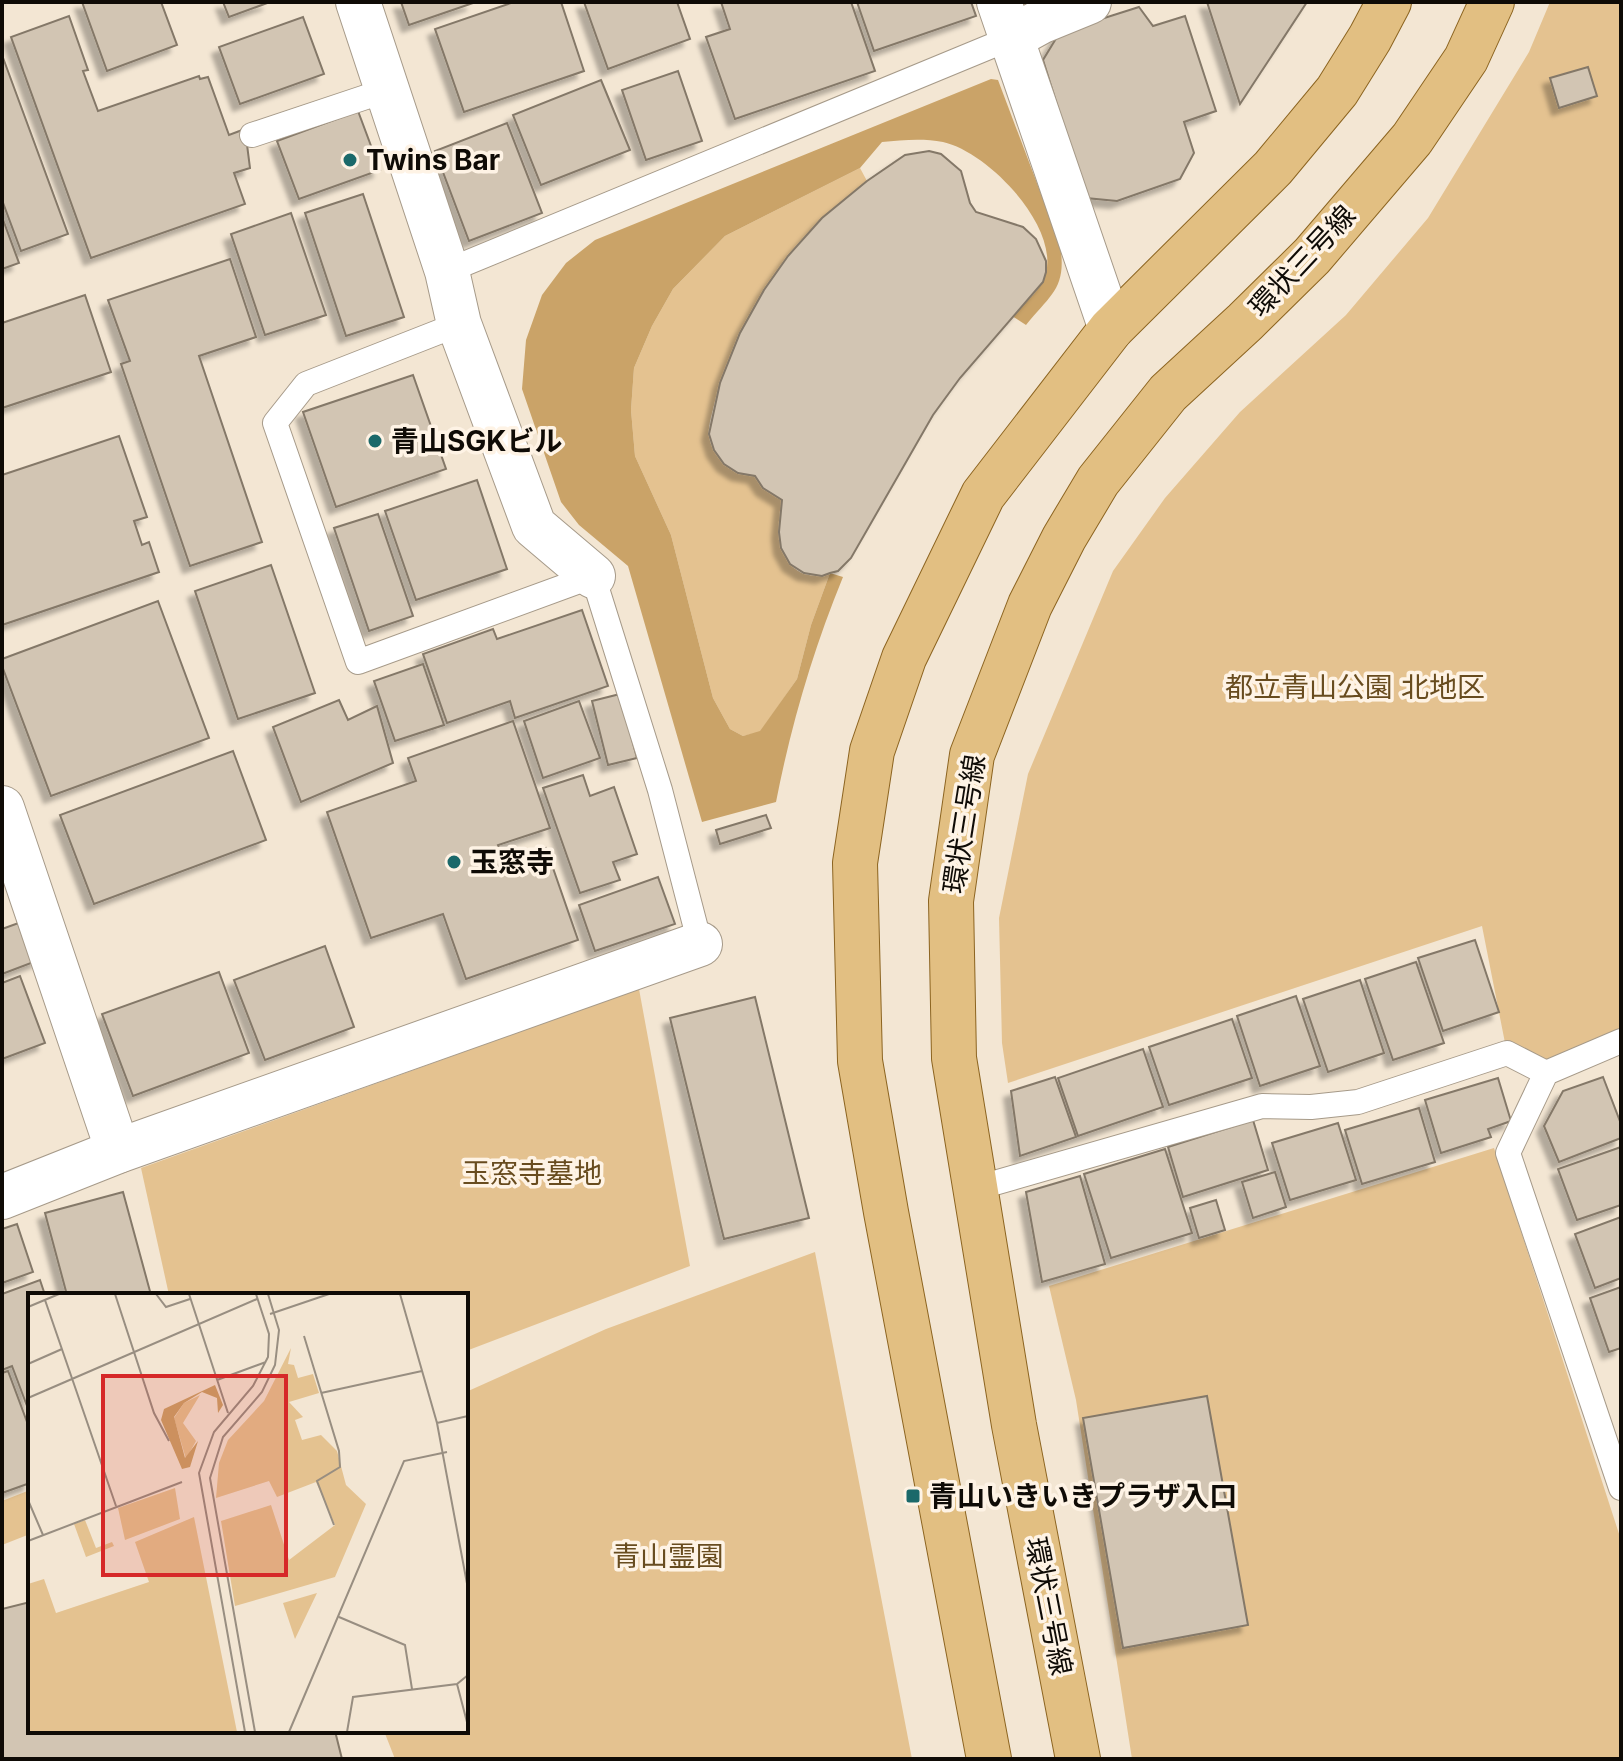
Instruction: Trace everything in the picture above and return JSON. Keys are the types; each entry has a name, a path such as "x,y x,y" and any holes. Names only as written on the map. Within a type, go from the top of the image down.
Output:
{"main road":[{"path":"989,1759 860,1061 855,863 872,751 904,658 983,495 1111,329 1273,168 1337,91 1389,2"},
{"name":"環状三号線","path":"1078,1759 1014,1425 954,1058 951,901 972,755 1030,605 1064,538 1098,481 1168,393 1312,256 1412,139 1466,59 1492,2"}],"street":[{"path":"358,2 447,271 459,324 534,526 593,576"},
{"path":"1089,2 1040,22 1005,20 1111,329"},
{"path":"2,808 118,1151"},
{"path":"2,1197 118,1151 700,944"}],"lane":[{"path":"447,271 1005,20"},
{"path":"252,135 387,90"},
{"path":"459,324 306,384 275,423 358,662 593,576 660,790 700,944"},
{"path":"1621,1041 1546,1073 1508,1153 1621,1488"},
{"path":"977,1188 1262,1106 1311,1107 1358,1102 1507,1053 1546,1073"}],"green space":[{"name":"都立青山公園 北地区","path":"1550,2 1621,2 1621,1041 1546,1073 1507,1053 1482,926 1008,1083 1002,1043 999,918 1028,774 1113,571 1165,498 1240,412 1346,315 1428,218 1529,52"},
{"path":"860,168 867,181 805,236 764,291 735,346 710,420 711,444 719,458 732,468 755,476 763,488 782,500 782,542 792,565 801,573 813,576 830,573 811,625 797,679 760,732 743,736 730,729 713,698 671,535 635,456 631,410 634,368 652,326 673,289 725,236"},
{"name":"玉窓寺墓地","path":"639,989 690,1266 468,1350 468,1293 169,1293 141,1168"},
{"path":"1494,1148 1621,1540 1621,1759 1132,1759 1076,1400 1049,1286"},
{"name":"青山霊園","path":"815,1252 912,1759 395,1759 385,1733 468,1733 468,1391 606,1329"},
{"path":"28,1491 28,1535 2,1545 2,1501"}],"shaded area":[{"path":"991,79 998,80 1060,244 1062,259 1059,281 1050,297 1026,325 1012,316 1041,285 1046,273 1047,254 1031,213 1016,193 980,160 943,142 882,142 860,168 725,236 673,289 652,326 634,368 631,410 635,456 671,535 713,698 730,729 743,736 760,731 797,679 811,625 830,573 843,577 804,688 776,802 702,822 628,566 579,525 561,502 522,389 526,340 542,295 566,263 595,240"}],"building":[{"path":"82,2 161,2 177,45 107,71"},
{"path":"223,2 270,2 229,17"},
{"path":"401,2 473,2 473,3 409,25"},
{"path":"514,2 561,2 584,71 464,112 435,29"},
{"path":"584,2 677,2 690,39 608,69"},
{"path":"721,2 851,2 875,71 735,119 706,37 730,29"},
{"path":"857,2 971,2 976,16 874,51"},
{"path":"1207,2 1307,2 1240,104"},
{"path":"1139,7 1153,26 1185,16 1216,111 1184,122 1194,153 1180,179 1117,201 1086,198 1043,60 1060,32"},
{"path":"69,16 88,70 83,71 98,111 199,76 200,79 208,77 229,135 245,129 250,168 234,173 245,204 91,258 11,37"},
{"path":"303,17 324,74 240,104 219,47"},
{"path":"2,55 68,234 21,251 2,200"},
{"path":"1588,67 1597,96 1559,108 1550,78"},
{"path":"678,71 702,141 646,160 622,90"},
{"path":"601,80 630,150 541,185 513,115"},
{"path":"358,111 380,170 299,199 277,141"},
{"path":"507,123 542,213 469,241 435,151"},
{"path":"929,151 941,154 961,171 970,203 976,212 1023,227 1036,239 1046,261 1046,272 1043,282 960,378 933,415 851,558 838,571 822,576 804,573 790,564 781,548 782,500 763,488 755,476 738,473 724,464 714,450 709,434 720,383 740,333 764,290 788,256 822,218 905,155"},
{"path":"363,194 404,317 346,336 305,213"},
{"path":"291,213 326,315 265,335 231,234"},
{"path":"2,217 19,263 2,269"},
{"path":"230,259 256,337 199,356 262,542 190,566 121,364 130,361 108,300"},
{"path":"85,295 111,372 2,408 2,323"},
{"name":"青山SGKビル","path":"413,375 446,469 336,507 303,412"},
{"path":"119,436 147,517 134,521 142,545 149,542 159,572 2,625 2,475"},
{"path":"477,480 507,569 416,600 385,511"},
{"path":"378,514 413,616 369,631 334,528"},
{"path":"271,565 315,693 238,719 195,591"},
{"path":"158,601 209,738 51,796 2,659"},
{"path":"582,610 608,686 515,718 510,701 447,723 423,654 493,629 497,639"},
{"path":"423,664 444,725 395,741 374,681"},
{"path":"620,694 637,758 608,765 592,701"},
{"path":"339,700 348,720 377,706 393,763 301,802 273,727"},
{"path":"579,701 600,758 543,778 524,721"},
{"path":"513,721 550,828 498,845 505,863 546,848 578,940 466,979 443,914 371,938 327,812 416,781 408,758"},
{"path":"233,751 266,840 94,904 60,815"},
{"path":"583,775 590,796 614,787 637,854 613,862 620,880 580,893 543,788"},
{"path":"766,815 771,828 720,844 716,830"},
{"path":"658,877 675,924 595,951 579,905"},
{"path":"24,921 39,960 2,974 2,929"},
{"path":"1475,940 1499,1012 1443,1031 1418,958"},
{"path":"325,946 354,1027 265,1060 234,980"},
{"path":"1416,962 1444,1043 1393,1060 1365,979"},
{"path":"219,972 249,1053 133,1096 102,1014"},
{"path":"20,976 45,1043 2,1059 2,983"},
{"path":"1360,980 1384,1053 1328,1072 1303,999"},
{"path":"1296,996 1320,1066 1260,1086 1237,1016"},
{"path":"755,997 809,1218 724,1239 670,1018"},
{"path":"1232,1019 1252,1078 1169,1105 1149,1047"},
{"path":"1143,1049 1163,1107 1078,1136 1058,1078"},
{"path":"1055,1077 1076,1137 1020,1156 1011,1091"},
{"path":"1603,1077 1621,1124 1621,1138 1559,1162 1544,1126 1563,1091"},
{"path":"1498,1078 1511,1121 1488,1129 1491,1137 1441,1153 1425,1100"},
{"path":"1419,1108 1435,1162 1362,1184 1345,1130"},
{"path":"1253,1120 1268,1170 1183,1197 1168,1147"},
{"path":"1338,1123 1356,1180 1290,1200 1272,1143"},
{"path":"1621,1147 1621,1205 1577,1220 1558,1169"},
{"path":"1165,1149 1192,1233 1111,1258 1084,1174"},
{"path":"1275,1172 1286,1207 1253,1218 1242,1182"},
{"path":"1080,1176 1105,1264 1042,1282 1026,1192"},
{"path":"123,1192 150,1293 66,1293 45,1213"},
{"path":"1216,1200 1225,1230 1199,1238 1190,1208"},
{"path":"1621,1217 1621,1278 1595,1288 1575,1234"},
{"path":"17,1224 33,1272 2,1283 2,1229"},
{"path":"40,1280 44,1293 28,1293 28,1409 12,1366 2,1370 2,1294"},
{"path":"1621,1287 1621,1348 1609,1352 1590,1298"},
{"path":"8,1371 28,1425 28,1484 2,1493 2,1373"},
{"path":"1207,1396 1248,1625 1123,1648 1083,1418"},
{"path":"28,1602 28,1733 336,1733 342,1759 2,1759 2,1609"}],"place":[{"name":"Twins Bar","path":"350,160"},
{"name":"青山SGKビル","path":"375,441"},
{"name":"玉窓寺","path":"454,862"},
{"name":"青山いきいきプラザ入口","path":"913,1496"}]}
